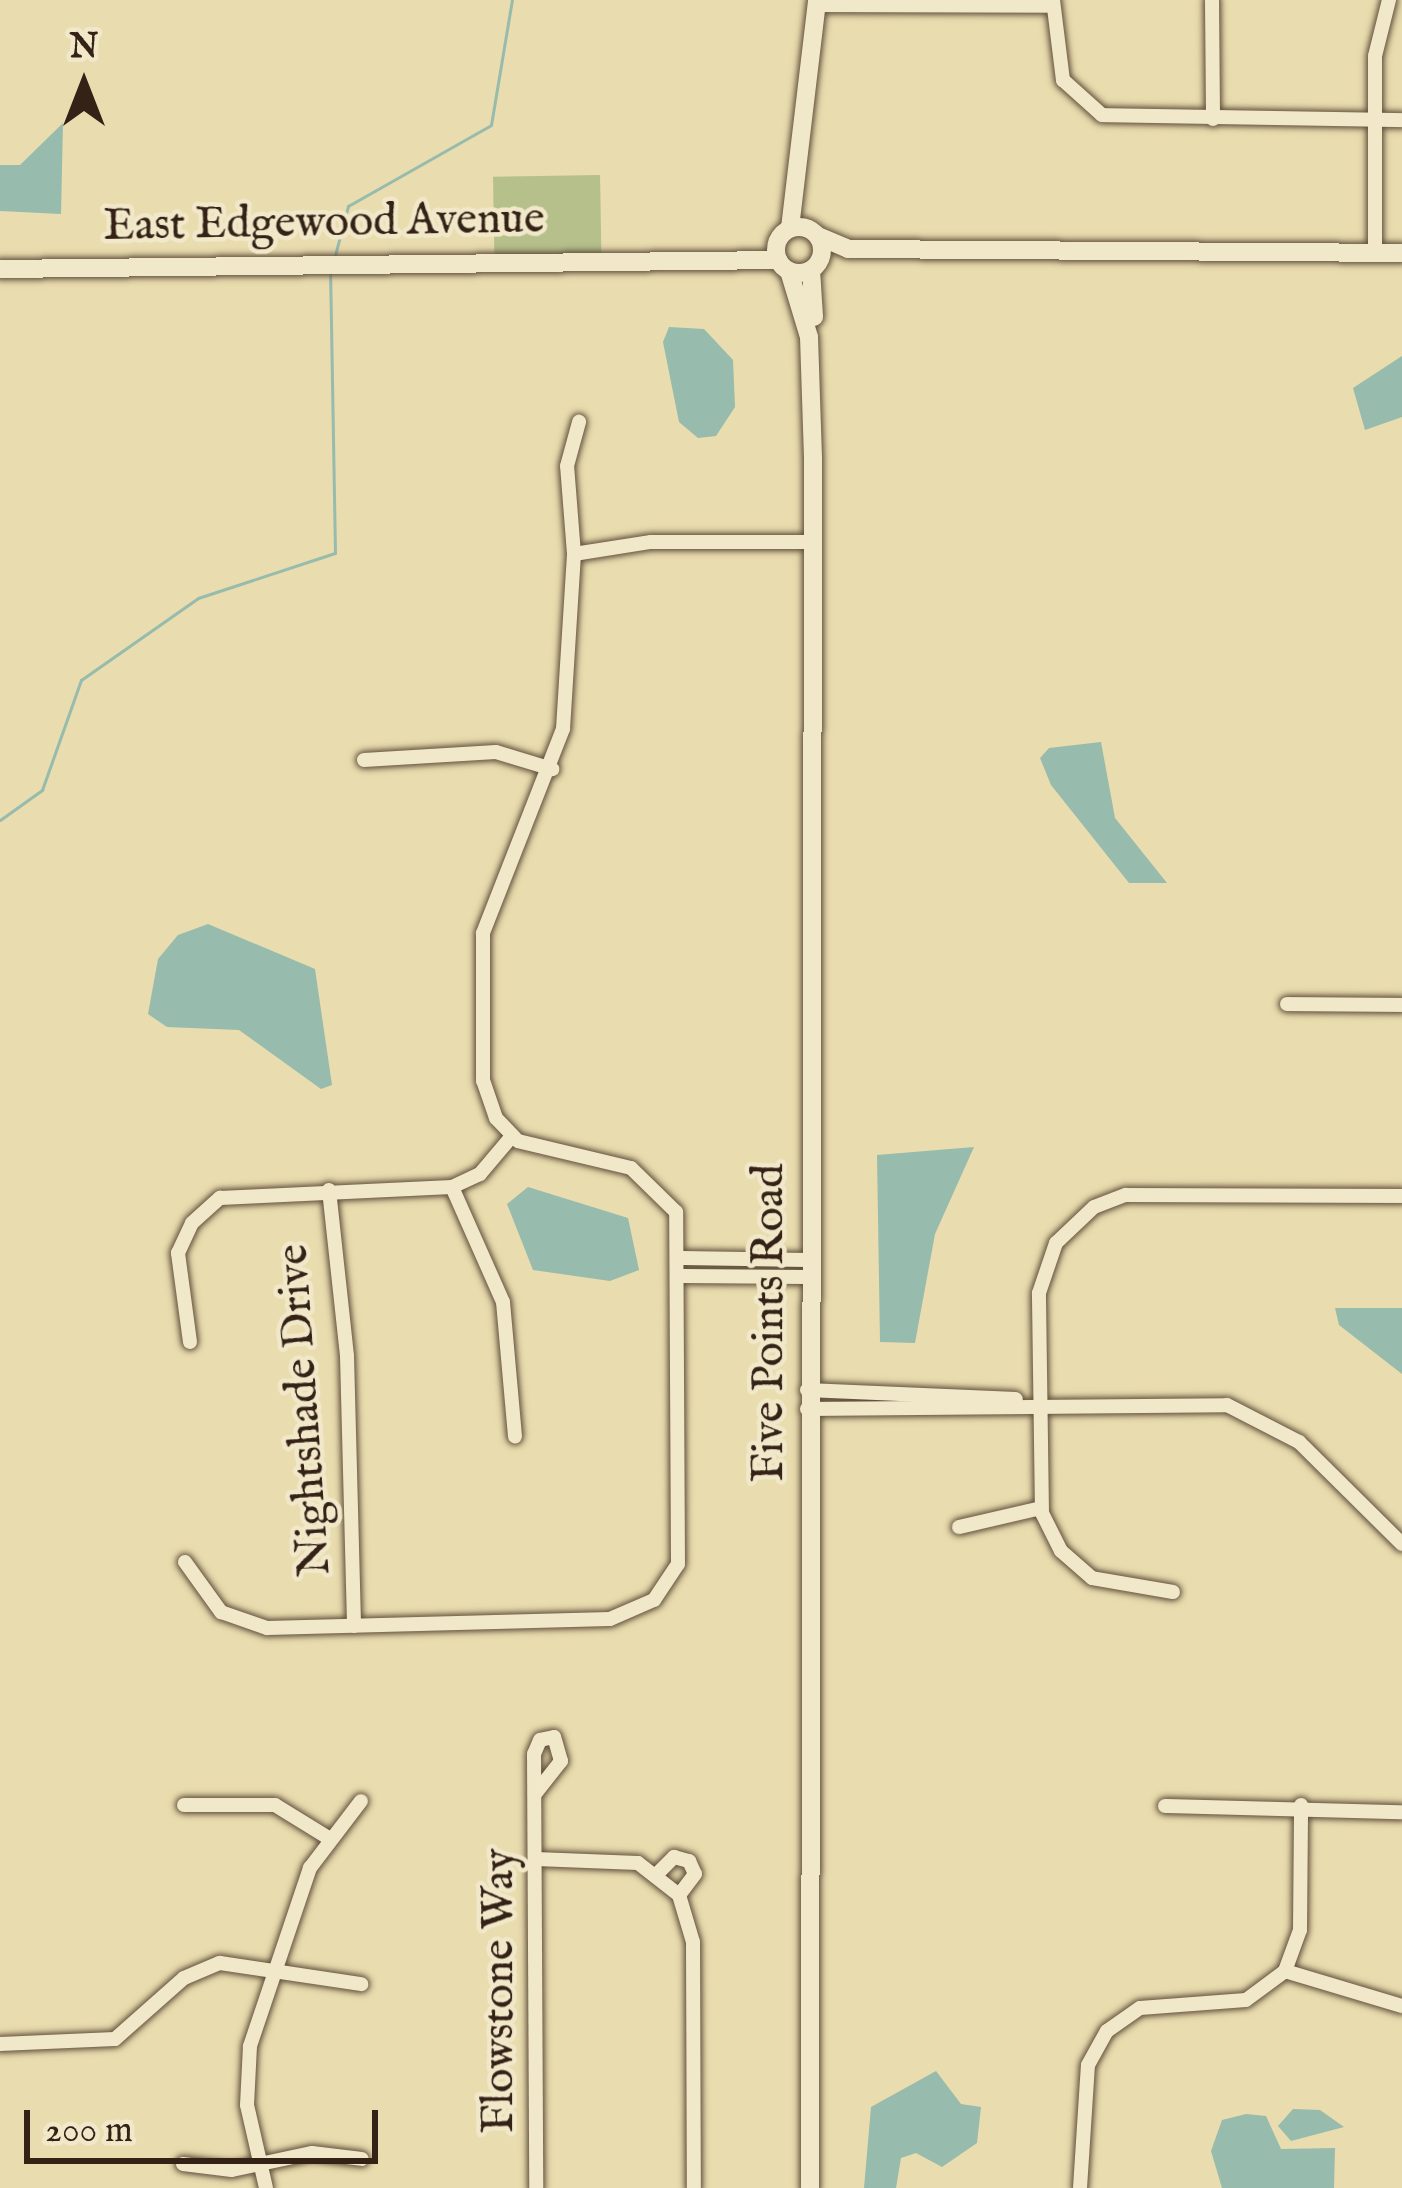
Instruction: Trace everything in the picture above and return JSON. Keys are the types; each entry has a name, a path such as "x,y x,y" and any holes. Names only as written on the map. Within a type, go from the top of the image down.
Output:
{"street":[{"path":"1212,0 1213,119"},
{"path":"1375,253 1375,120 1389,0"},
{"path":"817,2 1053,3 1057,66 1079,100 1126,121 1402,120"},
{"path":"813,458 808,337 783,265 817,2"},
{"path":"813,458 820,350 814,267 817,2"},
{"name":"East Edgewood Avenue","path":"650,255 785,233 815,234"},
{"path":"815,234 844,248 1402,253"},
{"path":"814,267 949,251"},
{"name":"East Edgewood Avenue","path":"0,268 650,255 814,267"},
{"path":"185,1562 232,1619 354,1626 610,1619 662,1593 682,1544 683,1258 676,1212 648,1177 512,1136 484,1090 478,960 494,897 552,769 565,714 574,554 567,466 579,422"},
{"name":"Five Points Road","path":"810,2188 807,1269 813,458"},
{"path":"574,554 650,542 813,542"},
{"path":"364,760 496,752 552,769"},
{"path":"1287,1004 1402,1005"},
{"path":"190,1342 177,1260 201,1212 243,1191 452,1187 486,1168 512,1136"},
{"path":"452,1187 503,1302 515,1436"},
{"name":"Nightshade Drive","path":"329,1190 347,1357 354,1626"},
{"path":"1173,1592 1092,1578 1061,1551 1041,1508 1042,1276 1056,1243 1094,1207 1142,1194 1402,1196"},
{"path":"683,1258 807,1269"},
{"path":"683,1276 807,1269"},
{"path":"807,1400 1204,1401 1246,1410 1299,1442 1402,1544"},
{"path":"959,1527 1041,1508"},
{"name":"Flowstone Way","path":"535,1794 536,2188"},
{"path":"266,2188 246,2073 274,1972 328,1837 361,1801"},
{"path":"184,1805 267,1803 328,1837"},
{"path":"1165,1806 1301,1805 1402,1812"},
{"path":"1080,2188 1088,2065 1107,2031 1140,2008 1246,2000 1285,1971 1300,1930 1301,1805"},
{"path":"658,1873 674,1857 689,1861 695,1874 679,1895"},
{"path":"536,1859 615,1859 658,1873 679,1895 693,1942 694,2188"},
{"path":"0,2044 100,2043 134,2030 203,1967 237,1962 362,1984"},
{"path":"1285,1971 1402,2006"},
{"path":"183,2164 260,2164 312,2152 362,2159"}],"green space":[{"path":"600,175 601,256 494,258 493,177"}],"shaded area":[{"path":"63,123 61,214 0,211 0,165 20,165"},
{"path":"669,327 704,329 733,360 735,407 716,436 698,438 679,422 663,342"},
{"path":"1402,356 1402,417 1365,430 1353,388"},
{"path":"1101,742 1115,818 1167,883 1129,883 1051,785 1040,758 1049,748"},
{"path":"208,924 315,969 332,1085 321,1089 239,1030 167,1027 148,1014 158,959 178,935"},
{"path":"974,1147 935,1234 915,1343 880,1342 877,1155"},
{"path":"528,1187 628,1218 639,1270 610,1281 533,1270 507,1204"},
{"path":"1335,1308 1402,1308 1402,1374 1339,1325"},
{"path":"936,2071 961,2104 981,2107 977,2143 942,2167 916,2153 901,2158 896,2188 864,2188 871,2107"},
{"path":"1293,2109 1320,2110 1344,2127 1291,2141 1278,2126"},
{"path":"1246,2114 1266,2116 1281,2149 1335,2148 1334,2188 1222,2188 1211,2151 1222,2120"}],"waterway":[{"path":"334,259 348,206 491,125 512,0"},
{"path":"0,820 42,790 81,680 198,598 335,553 330,274"}]}
